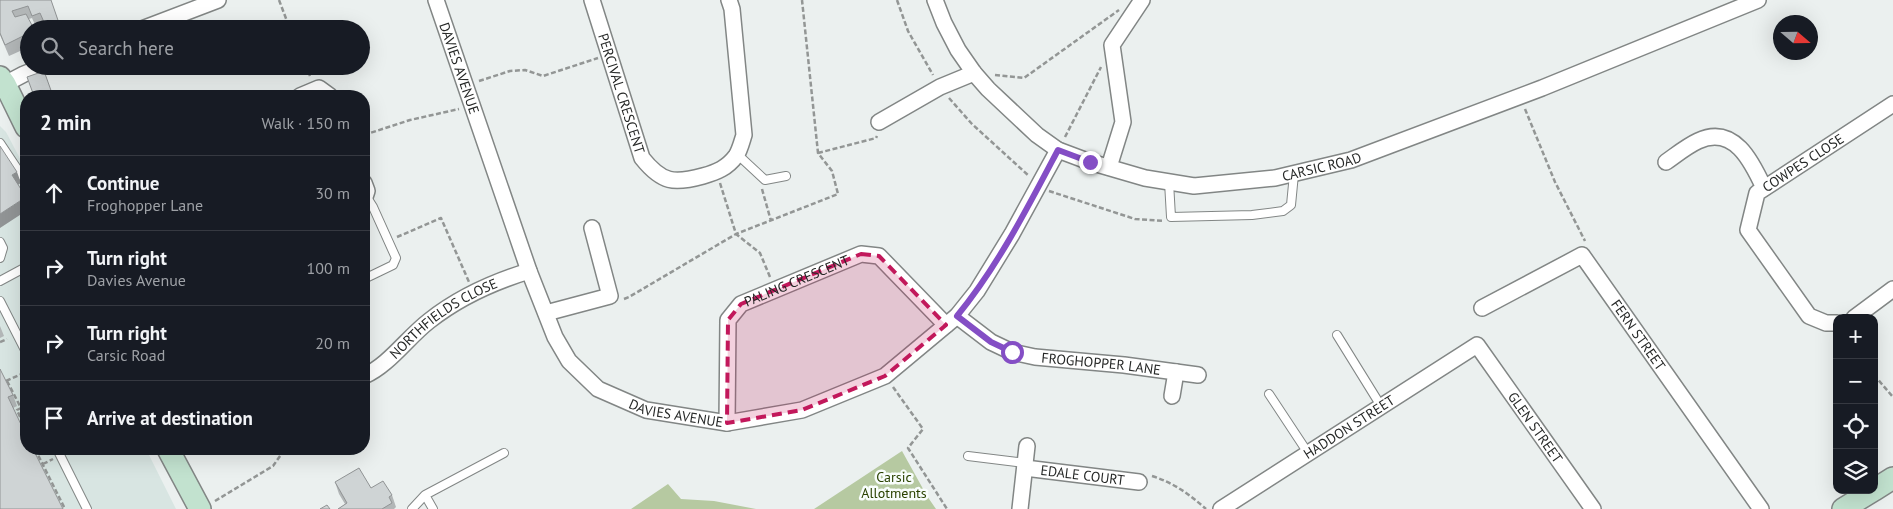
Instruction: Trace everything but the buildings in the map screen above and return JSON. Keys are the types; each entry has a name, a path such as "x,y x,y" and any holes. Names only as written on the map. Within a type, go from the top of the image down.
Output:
{"main road":[{"path":"3,80 20,115"},
{"path":"0,107 20,120"},
{"path":"172,455 205,507"},
{"path":"1878,487 1893,478"},
{"path":"1843,509 1867,494"}],"street":[{"path":"166,20 218,0"},
{"name":"DAVIES AVENUE","path":"436,0 529,271 554,337 569,361 598,389 646,410 727,423 802,410 885,376 952,320 977,291 1058,150"},
{"name":"PERCIVAL CRESCENT","path":"592,0 642,158 651,169 666,179 682,182 716,173 726,167 737,154"},
{"path":"729,0 732,8 744,134 737,154"},
{"name":"CARSIC ROAD","path":"935,0 958,50 974,73 1037,135 1058,150 1109,167 1145,178 1194,186 1237,183 1294,174 1351,160 1520,96 1758,0"},
{"path":"1109,167 1123,122 1112,45 1139,5"},
{"path":"879,122 940,88 974,73"},
{"path":"3,80 20,74"},
{"name":"COWPES CLOSE","path":"1833,323 1826,323 1809,316 1748,230 1757,193 1893,104"},
{"path":"1666,162 1699,140 1715,137 1730,140 1741,148 1750,160 1764,188"},
{"path":"546,313 610,296 592,228"},
{"name":"PALING CRESCENT","path":"727,423 728,320 741,304 861,254 879,256 952,320"},
{"path":"1482,308 1582,255"},
{"name":"FERN STREET","path":"1582,255 1761,509"},
{"name":"NORTHFIELDS CLOSE","path":"370,372 384,362 429,320 474,292 500,280 529,271"},
{"path":"1859,314 1893,289"},
{"name":"FROGHOPPER LANE","path":"952,320 1012,352 1035,358 1124,365 1198,375"},
{"name":"HADDON STREET","path":"1221,509 1477,345"},
{"name":"GLEN STREET","path":"1477,345 1594,509"},
{"path":"1172,396 1176,372"},
{"path":"1020,509 1027,446"},
{"name":"EDALE COURT","path":"1025,465 1139,482"}],"lane":[{"path":"0,142 20,173"},
{"path":"737,154 765,180 786,176"},
{"path":"1168,182 1172,217 1252,215 1283,211 1291,205 1294,174"},
{"path":"370,205 396,258 394,265 370,276"},
{"path":"0,242 3,248 0,258"},
{"path":"0,281 20,270"},
{"path":"0,301 20,340"},
{"path":"1337,336 1381,406"},
{"path":"1269,394 1308,453"},
{"path":"412,509 425,495 504,453"},
{"path":"60,455 87,509"},
{"path":"968,456 1025,465"},
{"path":"425,495 432,509"}],"path":[{"path":"279,0 287,20"},
{"path":"610,296 612,302 629,297 736,234 838,194 832,170 818,153 802,0"},
{"path":"897,0 908,31 940,88 972,124 1039,186 1053,193 1135,219 1162,222 1172,217"},
{"path":"974,73 1024,78 1117,10 1139,5"},
{"path":"1058,150 1112,45"},
{"path":"466,86 510,70 525,70 542,76 610,54"},
{"path":"1520,96 1555,182 1587,244 1582,255"},
{"path":"370,133 410,120 472,106"},
{"path":"818,153 876,138 879,122"},
{"path":"716,173 736,234 760,252 775,290"},
{"path":"757,173 771,221"},
{"path":"388,240 441,218 474,292"},
{"path":"0,342 7,339"},
{"path":"20,375 6,381 20,406"},
{"path":"885,376 923,430 908,448 947,509"},
{"path":"1878,380 1893,396"},
{"path":"20,408 16,410 20,418"},
{"path":"38,455 65,509"},
{"path":"205,507 273,466 281,455"},
{"path":"1139,482 1148,475 1165,480 1184,490 1206,509"}],"highlighted area":[{"path":"861,254 879,256 946,325 885,376 802,410 727,423 728,320 741,304"}],"shaded area":[{"path":"0,126 6,132 20,159 20,455 149,455 176,509 0,509"}],"green space":[{"name":"Carsic Allotments","path":"902,451 936,509 814,509"},
{"path":"668,484 681,499 714,501 756,509 631,509"}],"route":[{"path":"1012,352 991,342 957,316 977,291 1012,234 1058,150 1090,162"}]}
